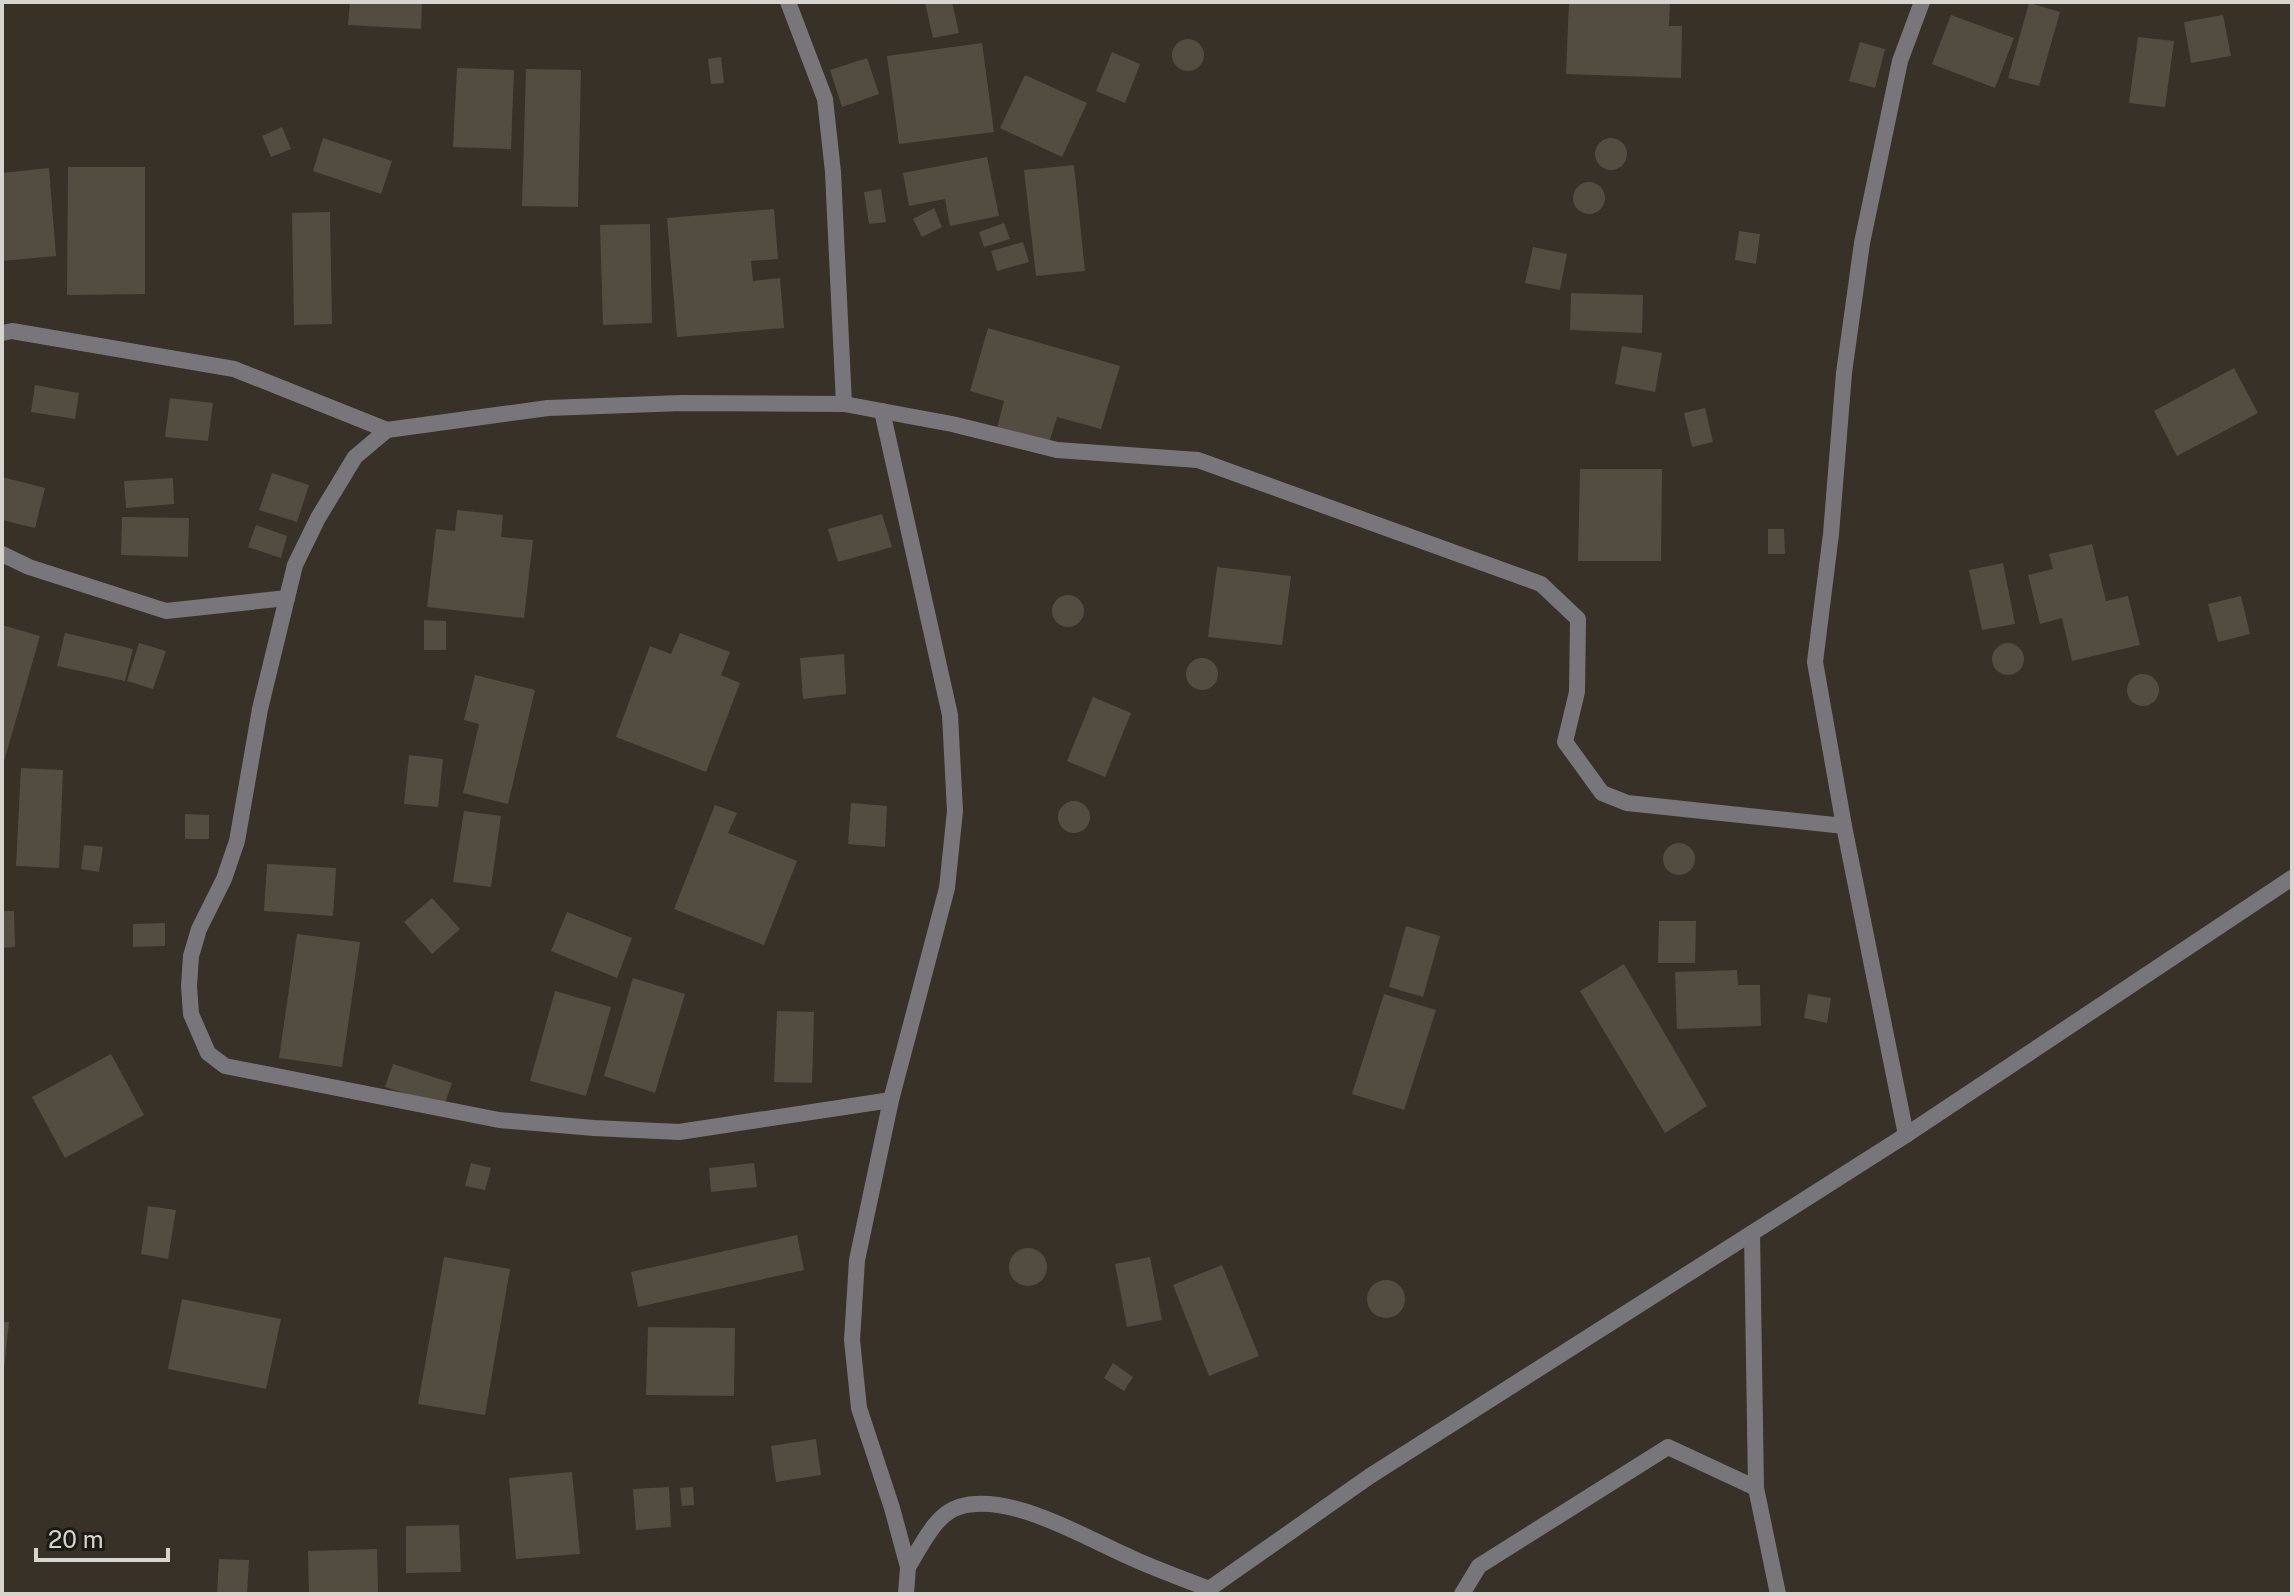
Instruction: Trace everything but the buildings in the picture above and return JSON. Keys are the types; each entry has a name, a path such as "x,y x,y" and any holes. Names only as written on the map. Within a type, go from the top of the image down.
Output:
{"street":[{"path":"788,2 825,99 833,172 844,404"},
{"path":"1906,1135 1844,826 1815,662 1831,534 1844,373 1862,243 1900,61 1922,2"},
{"path":"2,333 12,331 234,369 387,430 548,408 682,403 844,404 952,424 1057,450 1198,460 1541,584 1578,619 1577,692 1565,742 1602,793 1627,803 1844,826"},
{"path":"882,411 950,715 955,811 947,888 891,1100 857,1260 852,1340 859,1408 908,1567 906,1594"},
{"path":"387,430 355,457 318,518 295,565 260,709 237,841 224,879 199,929 191,956 191,1014 208,1053 225,1066 335,1089 499,1120 594,1128 679,1132 891,1100"},
{"path":"2,554 29,567 166,611 287,598"},
{"path":"908,1567 943,1515 958,1507 1004,1506 1036,1516 1208,1591 1370,1476 1906,1135 2292,878"},
{"path":"1752,1233 1756,1488 1778,1594"},
{"path":"1462,1594 1479,1566 1668,1447 1756,1488"}]}
